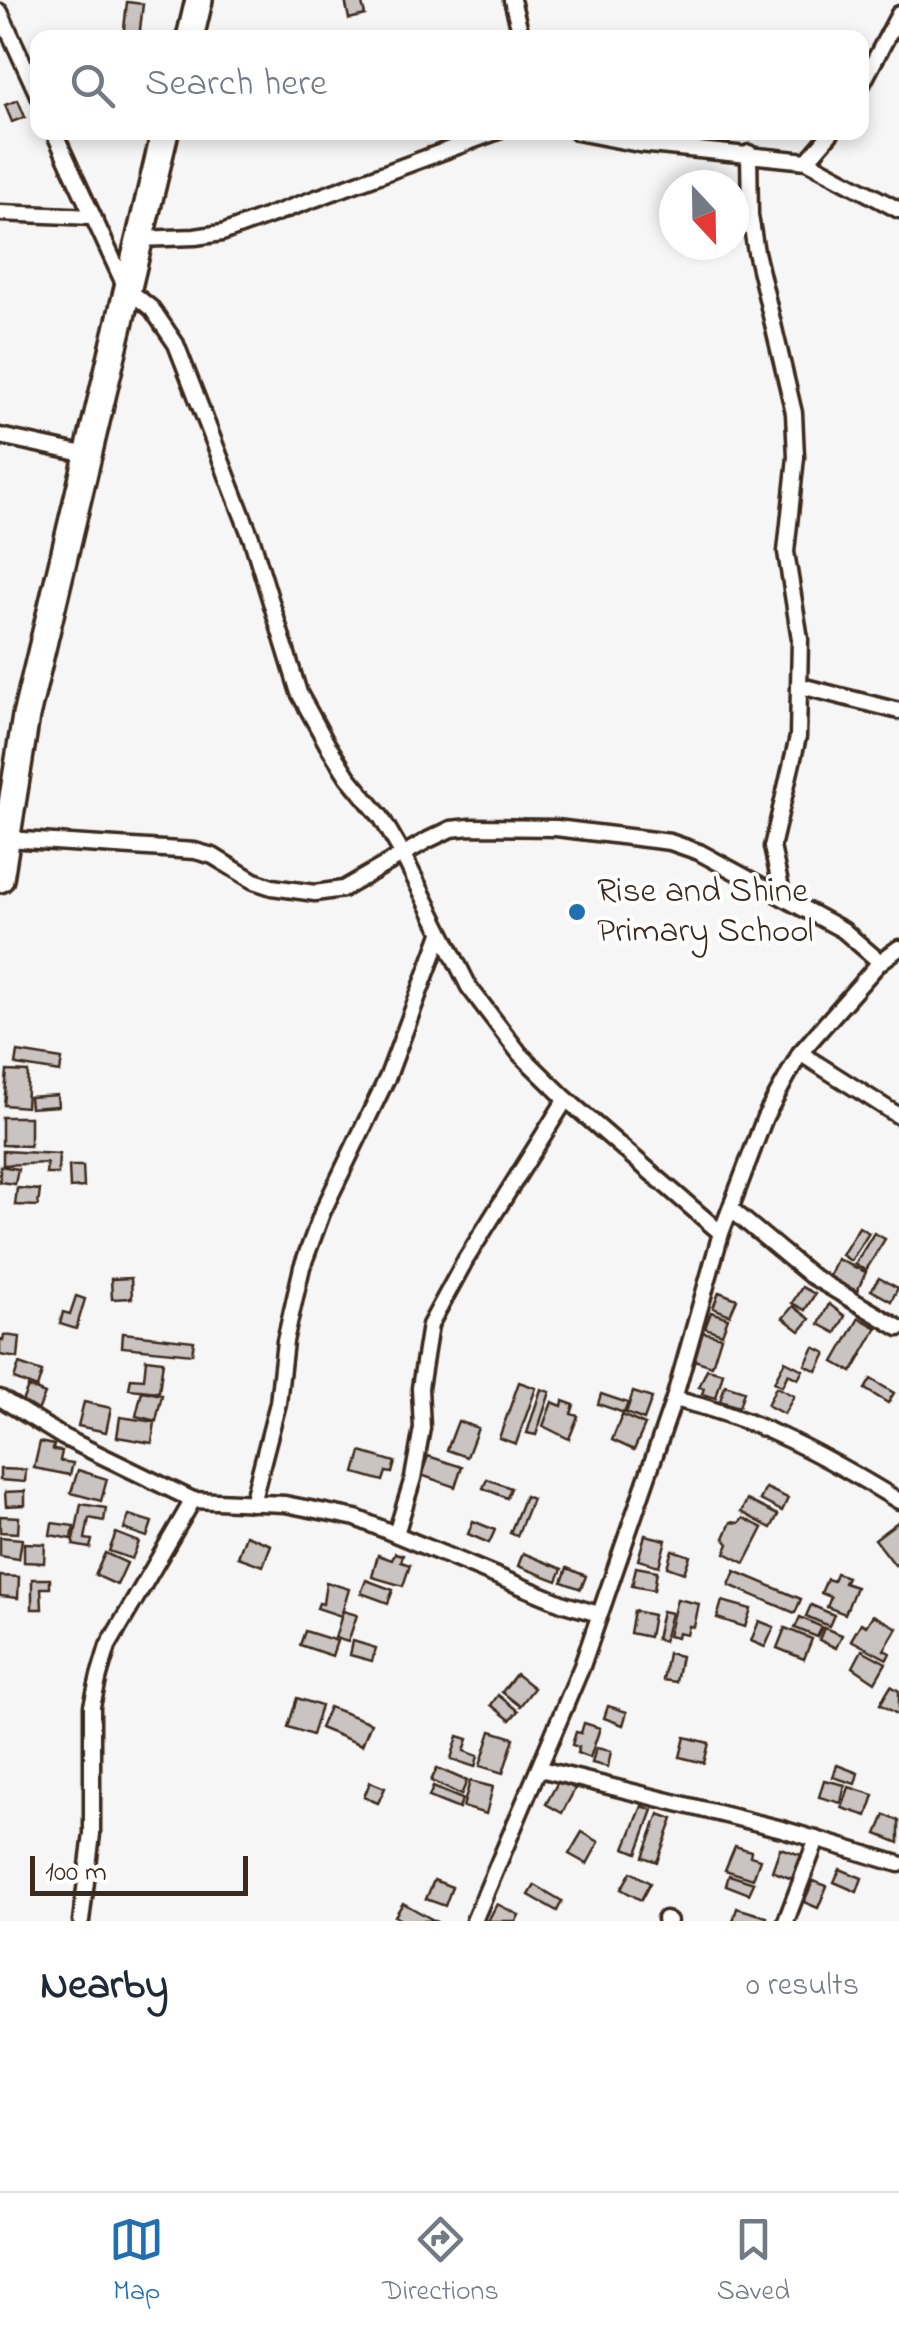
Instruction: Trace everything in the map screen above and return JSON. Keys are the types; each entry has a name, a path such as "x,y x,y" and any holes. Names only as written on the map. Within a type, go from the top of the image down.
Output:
{"highway":[{"path":"192,30 199,0"},
{"path":"0,879 26,716 163,140"}],"street":[{"path":"512,0 520,30"},
{"path":"0,12 30,78"},
{"path":"869,71 899,14"},
{"path":"58,140 126,288 152,309 176,344 252,540 299,693 338,761 381,817 402,853 469,987 520,1054 566,1100 721,1233"},
{"path":"137,238 195,238 222,233 474,140"},
{"path":"618,140 807,161 899,210"},
{"path":"807,161 825,140"},
{"path":"749,153 750,216 756,252 794,413 796,457 786,552 800,639 800,686 798,738 772,847 783,897"},
{"path":"0,213 92,217"},
{"path":"0,436 88,455"},
{"path":"800,686 899,711"},
{"path":"7,839 195,851 213,856 272,888 316,893 343,889 402,853 451,830 493,826 556,828 670,842 699,852 843,930 880,962"},
{"path":"252,1503 278,1403 285,1341 302,1267 322,1213 388,1076 440,934"},
{"path":"474,1921 582,1666 674,1399 721,1233 766,1118 800,1053 880,962 899,948"},
{"path":"800,1053 899,1116"},
{"path":"396,1534 413,1478 422,1428 420,1388 430,1326 466,1259 566,1100"},
{"path":"732,1210 810,1275 899,1328"},
{"path":"0,1398 63,1437 193,1500 321,1509 356,1518 564,1604 599,1614"},
{"path":"674,1399 776,1432 899,1501"},
{"path":"82,1921 94,1796 92,1706 99,1676 108,1646 193,1500"},
{"path":"540,1769 899,1864"},
{"path":"786,1921 817,1840"}],"building":[{"path":"345,0 361,0 365,15 349,19"},
{"path":"127,2 143,4 140,30 124,30"},
{"path":"18,100 25,117 12,122 5,105"},
{"path":"18,1052 62,1059 60,1072 16,1065"},
{"path":"7,1071 28,1072 26,1107 4,1105"},
{"path":"57,1095 58,1106 30,1108 29,1097"},
{"path":"2,1117 30,1117 30,1146 2,1145"},
{"path":"3,1151 59,1154 58,1174 46,1174 47,1163 3,1165"},
{"path":"0,1166 18,1169 15,1184 0,1182"},
{"path":"69,1166 83,1166 84,1187 70,1188"},
{"path":"17,1188 40,1190 38,1206 15,1205"},
{"path":"859,1227 869,1233 851,1261 842,1255"},
{"path":"874,1233 885,1239 866,1270 855,1264"},
{"path":"837,1259 866,1272 857,1291 829,1278"},
{"path":"131,1278 132,1298 112,1299 111,1279"},
{"path":"879,1278 898,1288 891,1301 871,1290"},
{"path":"802,1287 815,1294 805,1310 792,1303"},
{"path":"719,1292 737,1299 730,1315 713,1308"},
{"path":"76,1296 85,1299 76,1329 60,1324 63,1312 70,1314"},
{"path":"829,1304 845,1316 836,1333 819,1324"},
{"path":"793,1306 810,1319 800,1331 783,1318"},
{"path":"711,1312 728,1318 722,1334 705,1328"},
{"path":"859,1318 877,1328 852,1372 834,1362"},
{"path":"703,1332 721,1337 712,1366 694,1360"},
{"path":"123,1333 194,1341 192,1354 122,1347"},
{"path":"4,1335 20,1337 18,1358 0,1355 0,1339"},
{"path":"814,1347 826,1353 817,1371 805,1365"},
{"path":"146,1359 163,1361 159,1392 129,1389 131,1378 144,1379"},
{"path":"785,1361 803,1370 798,1379 788,1374 782,1386 774,1382"},
{"path":"19,1364 42,1372 37,1388 14,1379"},
{"path":"707,1369 723,1373 716,1398 702,1394 704,1388 699,1387"},
{"path":"871,1379 894,1393 888,1403 865,1389"},
{"path":"519,1382 536,1388 516,1444 499,1438"},
{"path":"725,1385 744,1391 739,1407 720,1401"},
{"path":"28,1387 45,1394 38,1411 21,1404"},
{"path":"776,1387 794,1396 784,1414 767,1405"},
{"path":"541,1389 550,1392 536,1435 527,1433"},
{"path":"142,1391 162,1395 156,1421 136,1416"},
{"path":"633,1392 652,1398 644,1420 626,1413"},
{"path":"601,1394 628,1403 624,1413 598,1404"},
{"path":"563,1401 574,1405 571,1414 578,1416 569,1439 543,1426 552,1402 562,1406"},
{"path":"84,1402 111,1408 106,1432 78,1426"},
{"path":"622,1415 645,1425 634,1450 612,1440"},
{"path":"120,1417 155,1422 152,1443 117,1437"},
{"path":"458,1421 478,1428 467,1457 447,1450"},
{"path":"40,1442 62,1451 60,1461 73,1463 70,1475 34,1468"},
{"path":"361,1452 395,1462 392,1473 386,1472 383,1481 355,1473"},
{"path":"428,1456 462,1467 455,1487 421,1475"},
{"path":"0,1469 26,1470 25,1482 0,1480"},
{"path":"78,1470 107,1479 101,1501 71,1493"},
{"path":"487,1479 511,1488 507,1498 483,1488"},
{"path":"766,1488 788,1498 782,1511 760,1500"},
{"path":"25,1491 25,1505 6,1506 5,1492"},
{"path":"525,1496 532,1499 517,1536 510,1533"},
{"path":"747,1500 778,1515 771,1528 741,1512"},
{"path":"81,1504 106,1508 104,1521 89,1518 85,1539 92,1540 90,1548 73,1545"},
{"path":"129,1515 152,1522 147,1537 124,1529"},
{"path":"0,1516 19,1517 18,1533 0,1532"},
{"path":"743,1518 763,1528 745,1563 725,1553 729,1544 724,1538 731,1522 739,1523"},
{"path":"473,1521 495,1530 489,1543 468,1534"},
{"path":"899,1521 899,1562 895,1565 875,1539"},
{"path":"52,1523 74,1526 72,1539 50,1535"},
{"path":"116,1533 139,1542 132,1559 109,1551"},
{"path":"246,1535 271,1545 263,1566 238,1557"},
{"path":"645,1535 666,1540 659,1566 638,1560"},
{"path":"0,1537 22,1539 19,1559 0,1556"},
{"path":"24,1543 45,1544 44,1563 24,1562"},
{"path":"672,1550 690,1556 684,1573 667,1567"},
{"path":"105,1553 127,1563 117,1585 95,1575"},
{"path":"395,1553 403,1555 401,1562 410,1565 403,1586 372,1577 378,1555 392,1560"},
{"path":"523,1553 562,1569 557,1581 518,1566"},
{"path":"636,1567 657,1571 654,1590 632,1586"},
{"path":"567,1568 586,1576 581,1589 562,1582"},
{"path":"735,1571 801,1599 795,1613 729,1585"},
{"path":"836,1573 847,1577 844,1583 856,1587 845,1614 827,1607 831,1597 821,1593 827,1579 833,1581"},
{"path":"0,1576 19,1577 18,1598 0,1596"},
{"path":"32,1579 50,1579 50,1588 41,1588 42,1609 32,1609"},
{"path":"366,1580 393,1590 388,1603 361,1593"},
{"path":"326,1582 349,1589 341,1616 317,1608 319,1603 323,1604"},
{"path":"677,1599 699,1604 694,1627 689,1626 687,1635 678,1633 677,1638 668,1636"},
{"path":"722,1601 751,1609 745,1627 717,1618"},
{"path":"811,1605 834,1615 829,1626 806,1616"},
{"path":"343,1611 357,1615 348,1642 335,1638"},
{"path":"634,1611 653,1615 649,1637 630,1633"},
{"path":"662,1611 671,1613 664,1641 656,1639"},
{"path":"873,1615 897,1628 884,1650 890,1653 887,1659 851,1640 861,1623 866,1626"},
{"path":"800,1617 822,1627 817,1637 795,1628"},
{"path":"759,1621 774,1627 765,1647 751,1641"},
{"path":"785,1628 812,1639 804,1659 777,1648"},
{"path":"824,1628 842,1635 836,1648 819,1640"},
{"path":"305,1631 337,1641 332,1656 300,1645"},
{"path":"353,1641 376,1648 372,1661 350,1655"},
{"path":"862,1650 886,1663 875,1682 853,1667"},
{"path":"668,1653 681,1656 676,1682 663,1680"},
{"path":"516,1674 534,1688 520,1706 502,1692"},
{"path":"891,1686 899,1691 899,1715 880,1704"},
{"path":"498,1695 518,1711 510,1720 491,1705"},
{"path":"297,1698 321,1706 312,1735 288,1727"},
{"path":"608,1706 627,1712 623,1725 604,1718"},
{"path":"329,1707 371,1723 362,1745 320,1728"},
{"path":"584,1723 600,1728 590,1758 577,1753 579,1747 572,1745"},
{"path":"491,1731 514,1738 503,1773 480,1766"},
{"path":"458,1736 468,1739 464,1751 478,1756 475,1767 451,1759"},
{"path":"685,1737 709,1743 704,1763 680,1757"},
{"path":"596,1748 611,1751 608,1767 592,1763"},
{"path":"837,1765 858,1773 855,1784 833,1777"},
{"path":"437,1768 467,1781 461,1795 431,1781"},
{"path":"559,1780 575,1789 562,1813 546,1804"},
{"path":"824,1780 845,1785 841,1803 819,1797"},
{"path":"470,1781 493,1787 486,1814 463,1807"},
{"path":"370,1782 385,1788 378,1803 364,1797"},
{"path":"433,1787 462,1799 459,1809 429,1797"},
{"path":"849,1787 874,1795 867,1816 842,1808"},
{"path":"642,1806 653,1810 637,1853 625,1848"},
{"path":"659,1814 673,1819 657,1862 643,1857"},
{"path":"885,1815 899,1821 899,1843 877,1834"},
{"path":"582,1832 599,1842 587,1864 569,1854"},
{"path":"735,1846 760,1859 753,1879 725,1870"},
{"path":"780,1848 801,1855 792,1879 772,1871"},
{"path":"840,1869 862,1878 857,1892 834,1882"},
{"path":"631,1872 650,1883 641,1900 621,1889"},
{"path":"729,1875 754,1883 749,1894 726,1885"},
{"path":"434,1880 452,1887 445,1906 426,1899"},
{"path":"813,1881 827,1886 818,1908 804,1902"},
{"path":"535,1885 562,1901 557,1911 529,1895"},
{"path":"403,1903 435,1921 404,1921 395,1916"},
{"path":"497,1904 519,1915 516,1921 488,1921"},
{"path":"737,1908 767,1917 766,1921 733,1921"}],"place":[{"name":"Rise and Shine Primary School","path":"577,912"}]}
